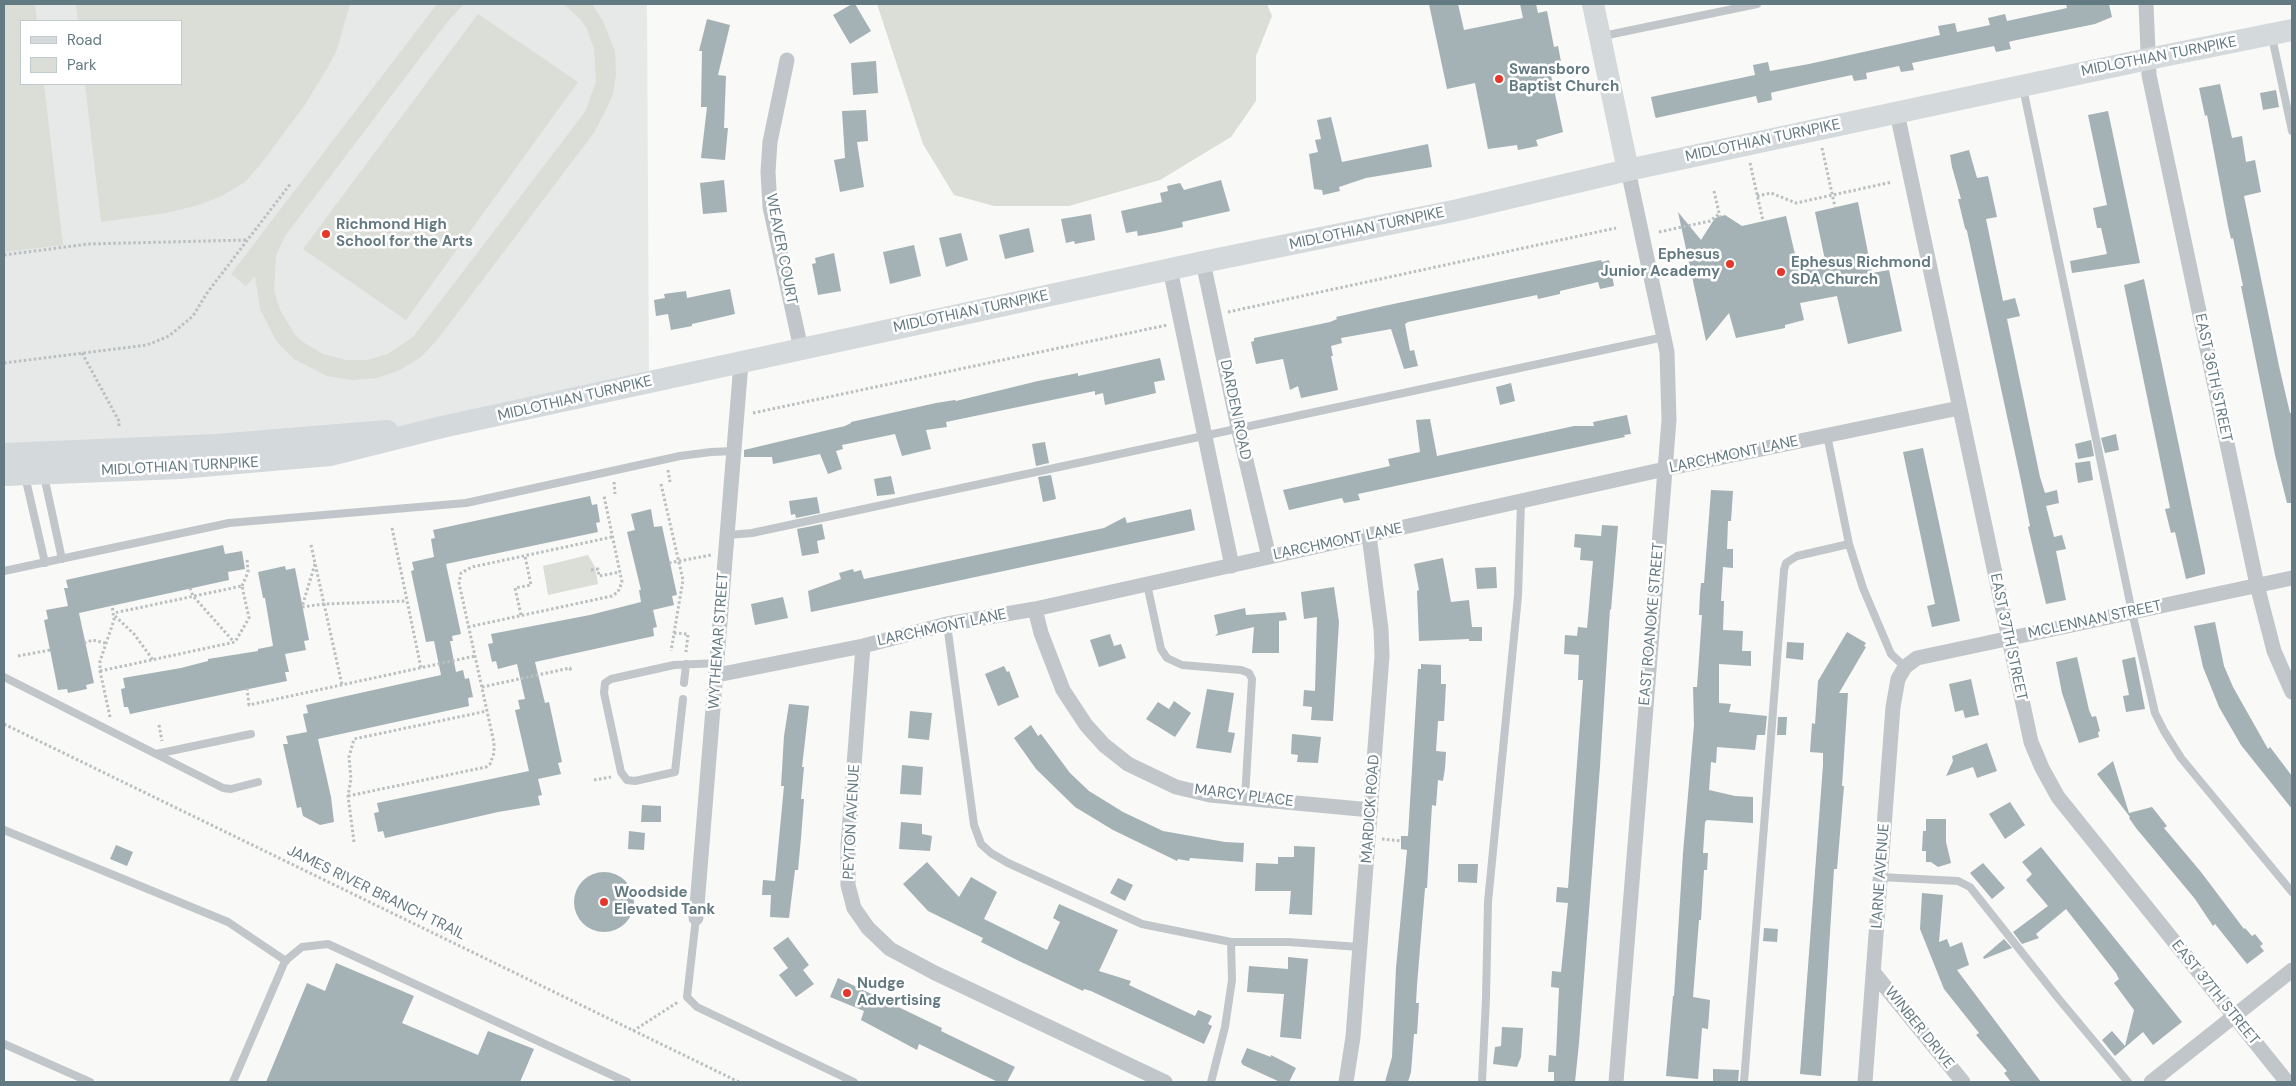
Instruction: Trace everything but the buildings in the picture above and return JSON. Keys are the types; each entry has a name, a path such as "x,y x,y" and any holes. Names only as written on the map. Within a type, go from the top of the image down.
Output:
{"main road":[{"path":"1594,4 1628,170"},
{"name":"MIDLOTHIAN TURNPIKE","path":"24,474 198,467 330,456 442,427 1203,262 1458,210 1628,170 2148,59 2282,33"},
{"name":"MIDLOTHIAN TURNPIKE","path":"4,454 216,445 442,427"}],"street":[{"name":"EAST 36TH STREET","path":"2146,4 2149,75 2257,585 2274,651 2292,692"},
{"name":"WEAVER COURT","path":"787,60 770,142 768,172 770,207 802,349"},
{"name":"EAST 37TH STREET","path":"1897,113 2008,638 2032,742 2042,768 2058,797 2287,1082"},
{"name":"EAST ROANOKE STREET","path":"1616,1082 1669,420 1669,382 1664,337 1628,170"},
{"name":"DARDEN ROAD","path":"1203,262 1238,427 1269,557"},
{"path":"1170,270 1232,566"},
{"name":"WYTHEMAR STREET","path":"696,918 741,363"},
{"name":"LARCHMONT LANE","path":"717,669 863,646 947,624 1035,609 1664,469 1959,408"},
{"name":"MARDICK ROAD","path":"1346,1082 1352,1045 1382,656 1378,594 1369,535"},
{"name":"MCLENNAN STREET","path":"1904,669 1917,658 2292,578"},
{"name":"MARCY PLACE","path":"1035,609 1040,633 1063,690 1086,725 1104,745 1128,764 1176,787 1210,795 1371,810"},
{"name":"PEYTON AVENUE","path":"863,646 848,845 848,885 854,908 863,921 890,949 1164,1082"},
{"name":"LARNE AVENUE","path":"1865,1082 1893,706 1896,688 1904,669"},
{"path":"2151,1082 2292,970"},
{"name":"WINBER DRIVE","path":"1874,973 1963,1082"}],"lane":[{"path":"1600,36 1756,4"},
{"path":"2282,33 2292,131"},
{"path":"2022,86 2132,612 2156,713 2164,731 2181,758 2292,892"},
{"path":"728,535 762,531 1206,437 1238,427 1664,337"},
{"path":"1827,435 1849,544 1878,626 1891,654 1904,669"},
{"path":"4,571 229,523 466,503 680,456 734,451"},
{"path":"24,474 62,559"},
{"path":"24,474 45,563"},
{"path":"1482,1082 1488,902 1518,596 1521,502"},
{"path":"1744,1082 1784,570 1786,564 1797,556 1849,544"},
{"path":"1147,584 1161,649 1167,658 1182,665 1240,670 1249,673 1252,679 1245,798"},
{"path":"947,624 974,825 981,844 991,853 1008,863 1142,924 1230,942 1288,942 1360,947"},
{"path":"683,699 675,772 635,781 627,780 622,772 604,692 605,683 611,679 686,664 717,669"},
{"path":"684,684 686,664"},
{"path":"4,677 223,788 258,782"},
{"path":"156,754 251,734"},
{"path":"4,830 228,922 286,960"},
{"path":"1880,877 1958,881 1970,887 2058,998 2128,1082"},
{"path":"696,918 687,997 697,1007 854,1082"},
{"path":"1210,1082 1217,1063 1227,1017 1232,980 1230,942"},
{"path":"233,1082 286,960 302,947 328,944 628,1082"},
{"path":"4,1044 90,1082"}],"path":[{"path":"1822,145 1834,207"},
{"path":"1749,161 1763,221"},
{"path":"1757,196 1771,193 1796,203 1892,182"},
{"path":"4,362 148,344 158,342 178,330 193,316 208,292 292,183"},
{"path":"1659,232 1710,221 1719,215 1714,191"},
{"path":"1225,313 1616,228"},
{"path":"4,256 88,244 248,240"},
{"path":"756,413 1167,325"},
{"path":"82,353 119,421 119,426"},
{"path":"667,465 670,482"},
{"path":"613,477 615,494"},
{"path":"662,484 683,580 670,651"},
{"path":"468,627 612,596 618,592 622,586 620,572 604,496"},
{"path":"392,528 422,668"},
{"path":"348,796 486,767 493,759 494,748 487,711 459,583 462,572 472,567 612,537"},
{"path":"311,545 342,685"},
{"path":"669,563 712,555"},
{"path":"521,616 515,588 530,585 525,556"},
{"path":"100,671 234,642 249,618 242,586 248,572 248,559"},
{"path":"315,564 302,607 324,604 407,601"},
{"path":"591,570 598,569 599,576 620,572"},
{"path":"114,615 242,586"},
{"path":"190,588 193,596 234,642"},
{"path":"111,720 100,671 100,661 112,628 114,615 112,604"},
{"path":"114,615 134,634 153,660"},
{"path":"674,633 688,634 686,651"},
{"path":"84,643 93,640 105,644"},
{"path":"18,656 50,650"},
{"path":"247,688 249,705 475,656"},
{"path":"482,687 570,668 571,672"},
{"path":"354,842 348,796 351,779 349,757 354,739 487,711"},
{"name":"JAMES RIVER BRANCH TRAIL","path":"4,724 632,1032 739,1082"},
{"path":"159,725 164,752"},
{"path":"1387,840 1401,841"},
{"path":"632,1032 687,997"}],"shaded area":[{"name":"Richmond High School for the Arts","path":"4,4 647,4 649,384 441,428 4,454"}],"green space":[{"path":"4,4 35,4 37,20 20,20 20,85 44,85 63,245 4,252"},
{"path":"76,4 350,4 337,49 328,67 304,106 245,182 222,196 195,206 166,213 101,222 85,85 182,85 182,20 78,20"},
{"path":"437,4 464,4 448,21 285,236 276,256 274,290 280,310 295,335 323,354 346,360 367,360 388,354 413,337 585,112 596,82 594,49 587,29 581,20 564,4 592,4 603,21 615,52 616,74 613,94 593,134 437,340 421,357 400,370 377,378 352,380 327,376 294,359 277,342 260,309 255,276 246,286 231,274"},
{"path":"877,4 1267,4 1272,16 1256,56 1256,101 1231,137 1160,180 1069,206 994,206 954,195 923,144"},
{"path":"478,14 578,82 406,320 303,249"},
{"path":"588,555 595,567 598,584 548,595 543,566"}],"place":[{"name":"Swansboro Baptist Church","path":"1499,79"},
{"name":"Richmond High School for the Arts","path":"326,234"},
{"name":"Ephesus Junior Academy","path":"1730,264"},
{"name":"Ephesus Richmond SDA Church","path":"1781,272"},
{"name":"Woodside Elevated Tank","path":"604,902"},
{"name":"Nudge Advertising","path":"847,993"}]}
